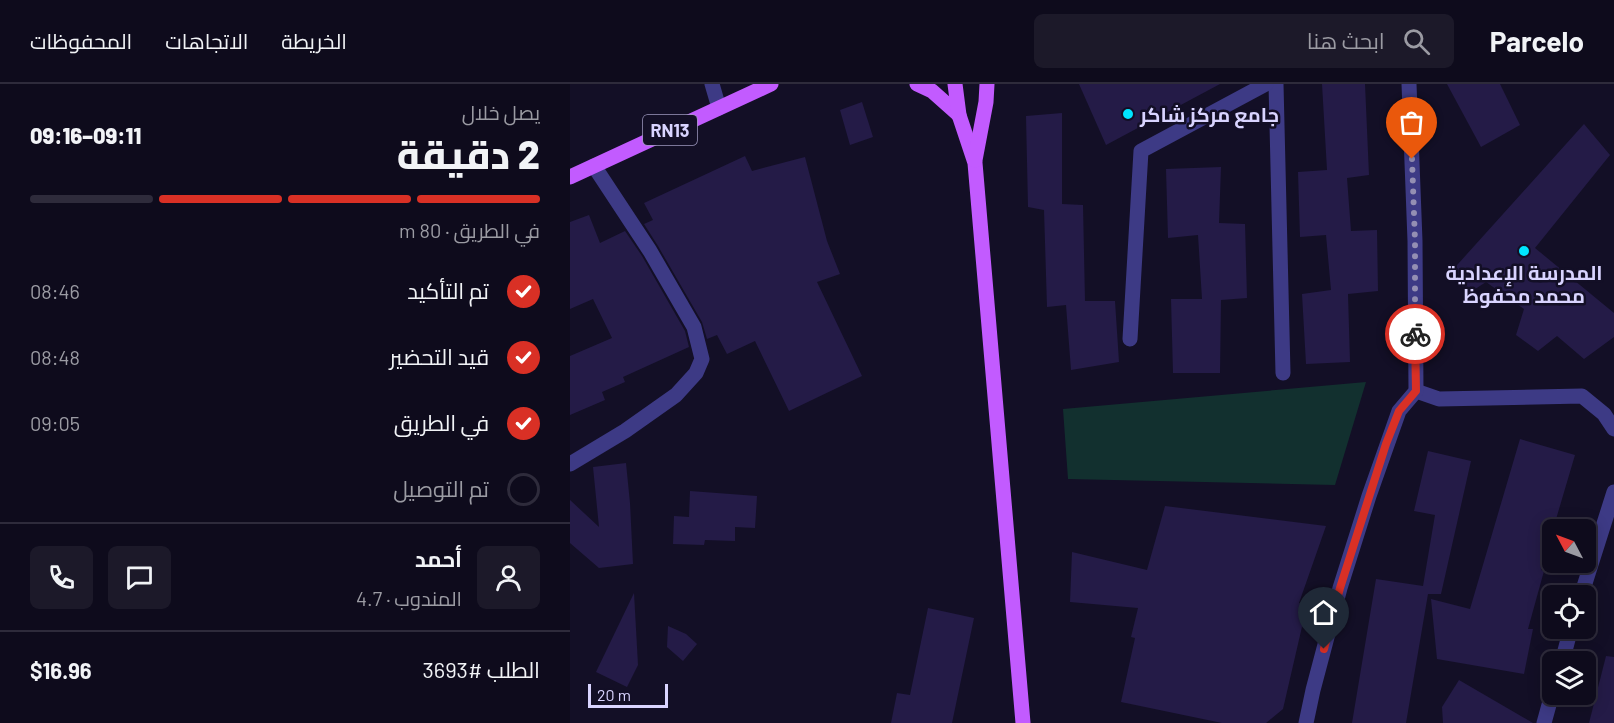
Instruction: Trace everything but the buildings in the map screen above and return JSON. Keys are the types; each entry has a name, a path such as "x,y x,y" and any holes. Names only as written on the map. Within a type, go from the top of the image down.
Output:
{"main road":[{"path":"918,84 932,92 959,115"},
{"path":"955,84 959,115 975,163 1023,723"},
{"path":"975,163 987,84"},
{"path":"986,102 993,84"},
{"name":"RN13","path":"570,177 763,86"}],"street":[{"path":"712,84 719,108"},
{"path":"1130,339 1142,151 1266,84"},
{"path":"1276,84 1283,373"},
{"path":"1306,723 1334,611 1369,496 1399,411 1416,391 1415,241 1409,84"},
{"path":"570,464 625,431 676,395 696,373 702,359 694,327 650,251 594,166"},
{"path":"1416,391 1439,399 1582,396 1604,414 1614,429"},
{"path":"1584,585 1614,492"},
{"path":"1544,723 1549,705"}],"green space":[{"path":"1366,382 1335,485 1068,479 1063,409"}],"way so far":[{"path":"1412,159 1415,334"}],"place":[{"name":"جامع مركز شاكر","path":"1128,114"},
{"name":"المدرسة الإعدادية محمد محفوظ","path":"1524,251"}],"route":[{"path":"1324,649 1340,588 1386,444 1399,411 1416,391 1415,334"}]}
